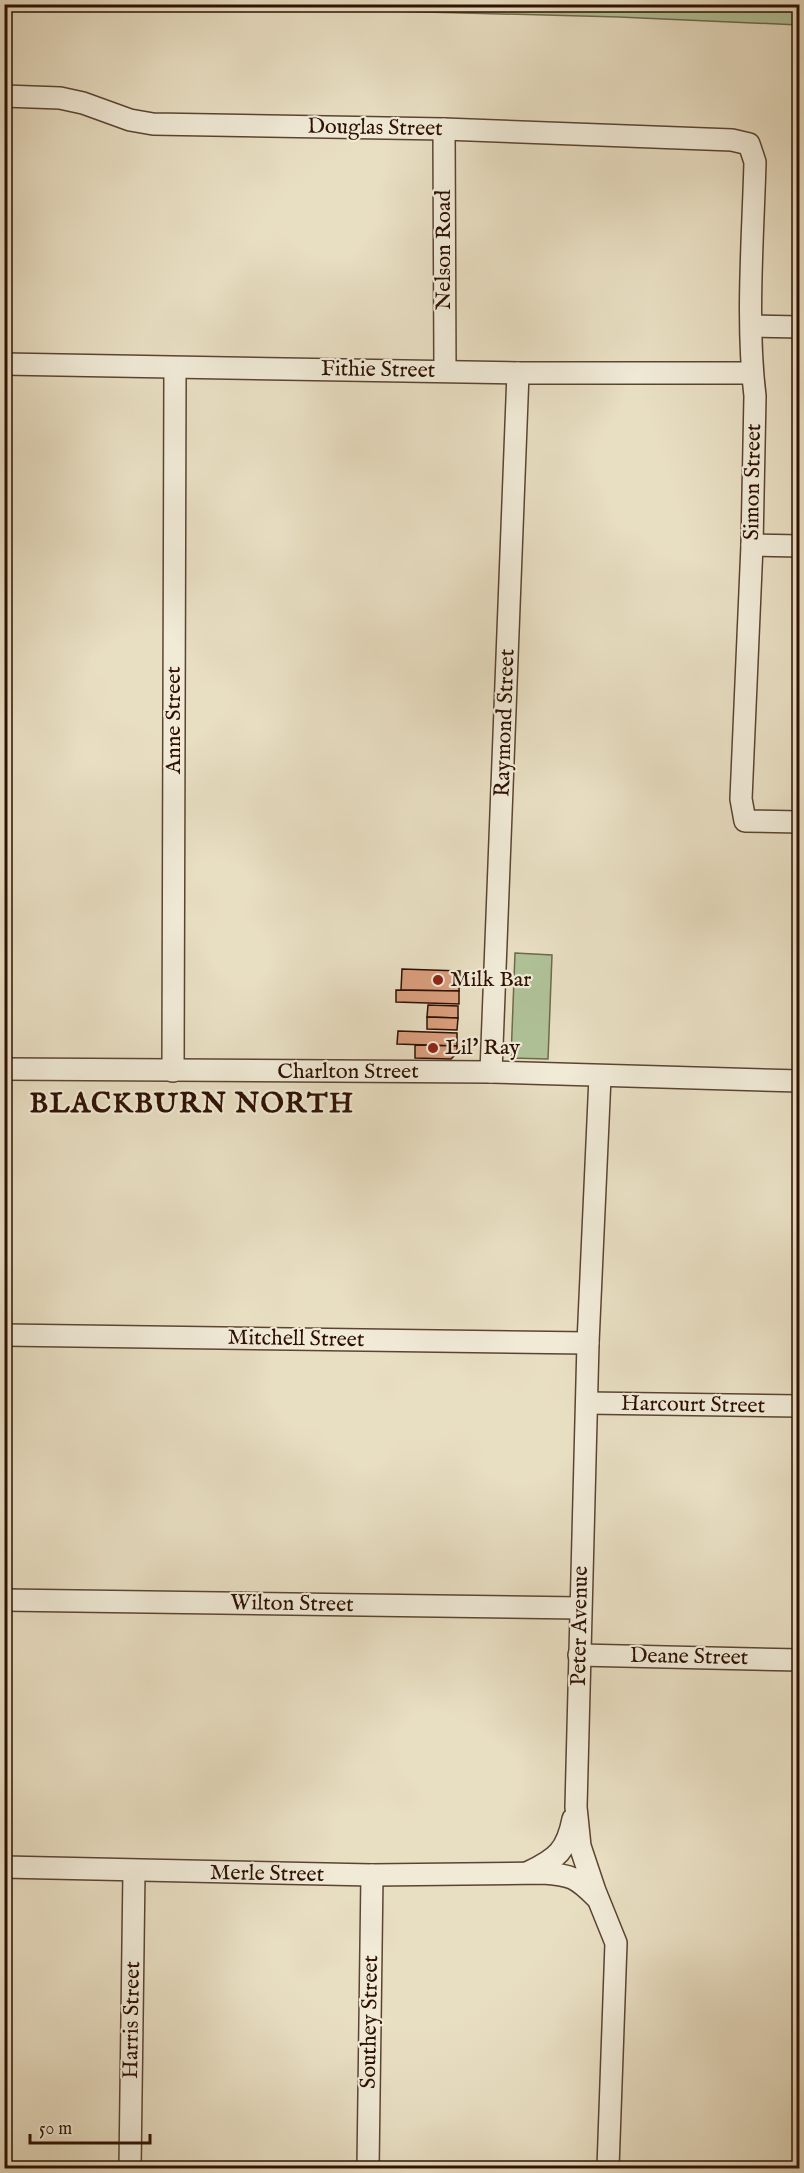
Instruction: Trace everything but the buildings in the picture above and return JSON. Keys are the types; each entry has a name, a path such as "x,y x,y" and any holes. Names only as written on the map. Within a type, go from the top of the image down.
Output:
{"street":[{"name":"Douglas Street","path":"4,96 60,98 83,103 130,120 153,124 444,129 732,140 749,144"},
{"name":"Nelson Road","path":"444,129 445,371"},
{"name":"Simon Street","path":"749,144 755,162 752,326 752,373 755,396 752,545 741,799 745,821 800,822"},
{"path":"752,326 800,327"},
{"name":"Fithie Street","path":"4,364 518,373 752,373"},
{"name":"Anne Street","path":"173,1071 175,368"},
{"name":"Raymond Street","path":"491,1072 518,373"},
{"path":"752,545 800,546"},
{"name":"Charlton Street","path":"4,1069 491,1072 800,1082"},
{"name":"Peter Avenue","path":"600,1077 588,1343 576,1807 580,1846 616,1943 608,2169"},
{"name":"Mitchell Street","path":"4,1335 588,1343"},
{"name":"Harcourt Street","path":"587,1403 800,1406"},
{"name":"Wilton Street","path":"4,1599 580,1608"},
{"name":"Deane Street","path":"579,1655 800,1660"},
{"path":"529,1873 551,1862 565,1845 576,1807"},
{"name":"Merle Street","path":"4,1868 372,1875 529,1873 562,1875 578,1880 598,1899"},
{"name":"Harris Street","path":"130,2169 134,1871"},
{"name":"Southey Street","path":"368,2169 372,1875"}],"path":[{"path":"753,4 800,11"}],"green space":[{"path":"799,4 799,25 619,17 159,5"},
{"path":"515,953 552,955 548,1059 511,1058"}],"place":[{"name":"Milk Bar","path":"438,980"},
{"name":"Lil' Ray","path":"433,1048"}],"district":[{"name":"BLACKBURN NORTH","path":"192,1104"}]}
